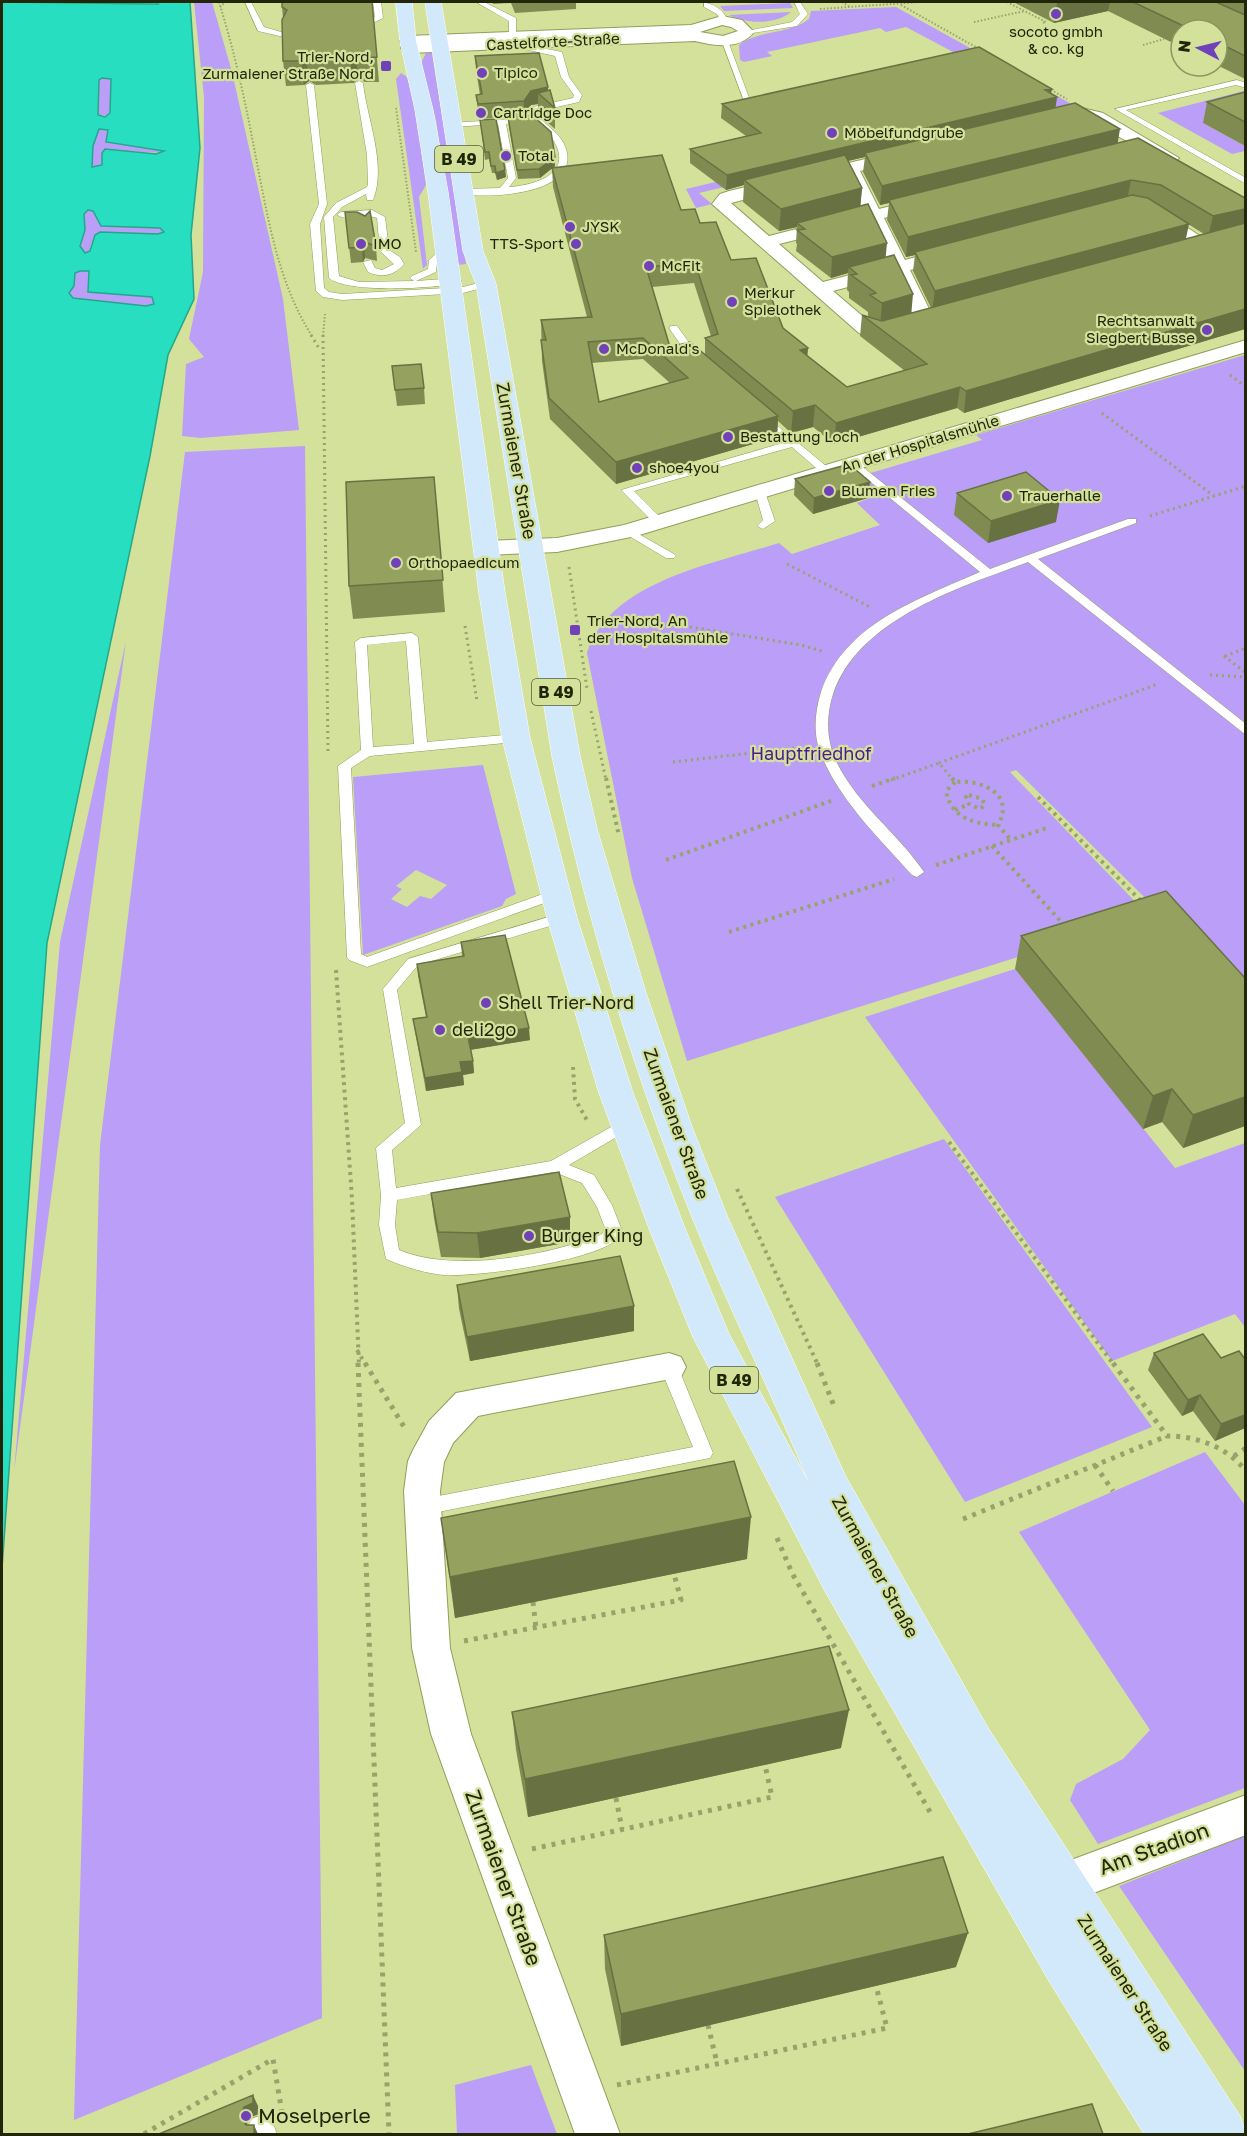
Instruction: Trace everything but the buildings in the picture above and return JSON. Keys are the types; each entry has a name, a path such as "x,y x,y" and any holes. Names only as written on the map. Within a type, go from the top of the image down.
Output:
{"main road":[{"name":"Zurmaiener Straße","path":"404,2 408,44 424,110 497,630 516,738 559,906 627,1124 712,1338 840,1580 1066,1964 1172,2134"},
{"name":"Zurmaiener Straße","path":"434,5 473,251 486,284 546,627 566,756 598,884 630,993 675,1127 710,1218 796,1404 830,1485 973,1743 1222,2134"},
{"path":"497,630 546,627"}],"street":[{"name":"Castelforte-Straße","path":"434,5 452,23 500,41 592,41 695,32 730,25"},
{"path":"724,41 740,38 730,25"},
{"name":"Castelforte-Straße","path":"408,44 695,32 724,41"},
{"path":"443,68 464,53 500,41"},
{"path":"1078,114 1097,117 1187,168"},
{"path":"1128,152 1149,147"},
{"path":"920,151 722,200 723,207 866,328 879,334 948,316"},
{"path":"850,168 926,323"},
{"path":"1207,179 1241,189"},
{"path":"765,242 941,198"},
{"path":"1137,208 1150,212 1205,245"},
{"path":"1183,251 1225,240"},
{"path":"821,288 976,247"},
{"name":"An der Hospitalsmühle","path":"486,548 557,545 628,531 1245,346"},
{"name":"Zurmaiener Straße","path":"597,2134 451,1734 431,1648 423,1507 426,1461 441,1432 468,1402 669,1367"},
{"name":"Am Stadion","path":"1062,1884 1245,1815"}],"lane":[{"path":"248,2 261,29 285,36"},
{"path":"373,21 379,18 377,2"},
{"path":"479,2 513,20 513,33 500,41"},
{"path":"707,3 730,25 794,24 804,14 799,5"},
{"path":"707,3 730,25"},
{"path":"500,41 559,54 592,41"},
{"path":"724,41 748,101"},
{"path":"464,192 534,187 554,178 564,168 565,161 560,144 535,119 531,111 576,100 578,95 565,77 559,54"},
{"path":"1241,189 1119,109 1237,82 1245,86"},
{"path":"359,83 372,188 363,213 364,226"},
{"path":"310,85 323,204 315,224 318,286 321,292 337,297 372,302 419,299 486,284"},
{"path":"453,125 535,119"},
{"path":"502,123 512,178 502,191"},
{"path":"333,277 328,217 339,205 372,188"},
{"path":"333,277 341,262 335,220 339,216 363,213 381,215 385,251 397,259 399,264 394,270 381,274 371,270 368,262"},
{"path":"390,284 433,270 432,262 444,250"},
{"path":"333,277 349,284 390,284 450,292"},
{"path":"674,328 693,357 704,366"},
{"path":"751,406 827,472"},
{"path":"659,522 626,490 794,443"},
{"path":"854,463 988,573"},
{"path":"760,492 769,521 763,526"},
{"path":"917,872 830,762 823,744 821,718 832,677 844,658 868,632 893,618 988,573 1132,521"},
{"path":"628,531 670,556"},
{"path":"1028,557 1245,731"},
{"path":"368,752 361,642 412,637 422,747"},
{"path":"516,738 368,752 344,766 354,957 367,962 559,906"},
{"path":"555,1166 588,1179 604,1205 613,1228 608,1238 584,1250 472,1270 426,1267 392,1254 387,1225 390,1195 384,1148 413,1125 390,989 413,962 559,906"},
{"path":"390,1195 555,1166 627,1124"},
{"path":"423,1507 704,1453 669,1367"}],"path":[{"path":"219,2 246,105 273,243 305,329 321,351"},
{"path":"220,7 225,2"},
{"path":"842,2 851,7"},
{"path":"1007,2 1046,22 1042,23"},
{"path":"901,5 982,51"},
{"path":"974,22 1025,11"},
{"path":"1143,45 1164,39"},
{"path":"1042,85 1083,108 1078,114"},
{"path":"395,105 417,262"},
{"path":"324,315 321,351 327,624"},
{"path":"1237,373 1229,376 1245,387"},
{"path":"1102,413 1214,496"},
{"path":"1132,521 1245,486"},
{"path":"557,545 574,561 568,569 588,696"},
{"path":"788,564 893,618"},
{"path":"678,625 801,645 844,658"},
{"path":"1245,648 1224,656 1245,673"},
{"path":"939,764 1163,682 1174,673"},
{"path":"590,707 620,841"},
{"path":"673,762 823,744"},
{"path":"955,782 946,791 947,799 955,810 970,822 998,825"},
{"path":"955,810 969,804 980,809 985,805 982,799 969,795 966,797 969,804"},
{"path":"1038,797 1146,906"},
{"path":"729,932 1047,828"},
{"path":"992,846 1065,927"},
{"path":"337,997 352,1199 389,2134"},
{"path":"949,1142 1167,1436"},
{"path":"732,1180 830,1391 835,1413"},
{"path":"357,1349 426,1461"},
{"path":"963,1519 1167,1436 1189,1436 1233,1456 1245,1471"},
{"path":"1233,1456 1245,1448"},
{"path":"1095,1465 1113,1491"},
{"path":"431,1648 681,1600 674,1574"},
{"path":"533,1602 536,1628"},
{"path":"496,1857 772,1797 765,1765"},
{"path":"616,1798 622,1830"},
{"path":"581,2092 887,2028 876,1986"},
{"path":"708,2025 717,2063"},
{"path":"144,2134 273,2059 269,2128"}],"green space":[{"path":"194,2 212,2 232,72 283,299 299,430 201,438 182,436 186,364 204,357 189,339 203,272 204,97"},
{"path":"790,3 793,8 724,11 720,6"},
{"path":"896,7 1075,106 1051,109 699,193 712,204 696,208 686,189 1049,103 906,27 886,32 880,28 767,52 772,56 744,62 740,60 739,45 756,36 793,28 809,19 811,11"},
{"path":"791,12 777,19 760,22 729,15"},
{"path":"427,51 432,53 466,264 457,265 436,121 421,63"},
{"path":"401,73 407,77 416,110 426,185 419,197 427,265 423,269 396,79"},
{"path":"111,79 112,105 109,116 98,115 99,80"},
{"path":"1244,91 1245,112 1203,123 1245,146 1245,151 1232,154 1158,113"},
{"path":"99,129 108,130 106,142 162,149 163,153 105,150 102,153 102,165 92,167 93,146"},
{"path":"88,210 93,211 98,222 160,228 164,232 158,234 100,232 91,244 90,251 85,253 80,246 85,230 84,214"},
{"path":"89,271 88,292 152,297 154,304 146,306 73,298 69,294 74,286 75,273"},
{"name":"Hauptfriedhof","path":"1245,355 1245,997 1016,770 1010,772 1149,916 687,1061 632,878 587,653 599,628 618,608 641,592 696,568 779,543 792,554 880,525 857,503 870,498 847,480 982,440 976,435"},
{"path":"305,446 322,2018 74,2120 100,1145 185,452"},
{"path":"126,641 14,1472 60,942"},
{"path":"483,765 516,894 506,899 502,906 363,955 353,777","holes":["416,870 447,885 431,899 420,896 407,907 391,899 402,889 396,886"]},
{"path":"1015,969 1175,1168 1245,1143 1245,1327 1235,1314 1112,1361 865,1017"},
{"path":"944,1139 1152,1427 965,1502 775,1197"},
{"path":"1205,1452 1245,1505 1245,1788 1098,1844 1070,1800 1076,1784 1123,1759 1150,1730 1019,1532"},
{"path":"1245,1836 1245,2071 1119,1886"},
{"path":"531,2065 557,2134 457,2134 455,2085"}],"water":[{"path":"2,2 158,4 156,2 190,2 200,148 191,235 194,299 168,355 150,456 47,943 2,1568","holes":["111,79 110,113 105,117 98,115 99,80","99,129 108,130 106,142 164,151 156,154 105,149 102,153 102,165 92,167 93,146","88,210 93,211 101,226 160,228 164,232 158,234 100,232 95,235 90,251 85,253 80,246 85,230 84,214","89,271 88,292 152,297 154,304 146,306 73,298 69,293 74,286 75,273"]}],"place":[{"name":"socoto gmbh & co. kg","path":"1056,14"},
{"name":"Trier-Nord, Zurmaiener Straße Nord","path":"386,66"},
{"name":"Tipico","path":"482,73"},
{"name":"Cartridge Doc","path":"481,113"},
{"name":"Möbelfundgrube","path":"832,133"},
{"name":"Total","path":"506,156"},
{"name":"JYSK","path":"570,227"},
{"name":"IMO","path":"361,244"},
{"name":"TTS-Sport","path":"576,244"},
{"name":"McFit","path":"649,266"},
{"name":"Merkur Spielothek","path":"732,302"},
{"name":"Rechtsanwalt Siegbert Busse","path":"1207,330"},
{"name":"McDonald's","path":"604,349"},
{"name":"Bestattung Loch","path":"728,437"},
{"name":"shoe4you","path":"637,468"},
{"name":"Blumen Fries","path":"829,491"},
{"name":"Trauerhalle","path":"1007,496"},
{"name":"Orthopaedicum","path":"396,563"},
{"name":"Trier-Nord, An der Hospitalsmühle","path":"575,630"},
{"name":"Shell Trier-Nord","path":"486,1003"},
{"name":"deli2go","path":"440,1030"},
{"name":"Burger King","path":"529,1236"},
{"name":"Moselperle","path":"246,2116"}]}
